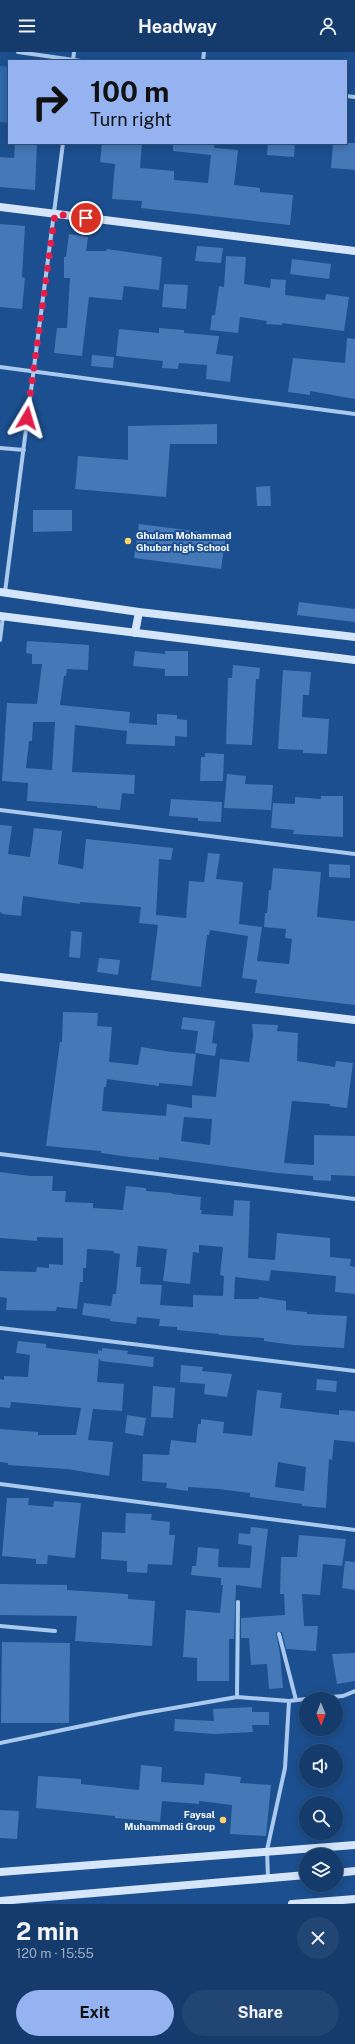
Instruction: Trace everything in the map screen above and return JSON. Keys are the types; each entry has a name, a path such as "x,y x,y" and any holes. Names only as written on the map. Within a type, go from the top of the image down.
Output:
{"street":[{"path":"18,52 73,60 74,52"},
{"path":"63,144 24,450 3,592 138,612 355,636"},
{"path":"0,207 355,251"},
{"path":"0,367 355,414"},
{"path":"0,448 24,450"},
{"path":"135,633 138,612"},
{"path":"0,640 2,616 355,660"},
{"path":"0,810 355,854"},
{"path":"0,977 355,1020"},
{"path":"0,1154 355,1198"},
{"path":"0,1328 355,1371"},
{"path":"0,1484 355,1530"},
{"path":"237,1697 238,1602"},
{"path":"0,1626 55,1631"},
{"path":"279,1634 296,1700"},
{"path":"343,1696 355,1691"},
{"path":"0,1743 139,1714 237,1697 289,1701 299,1700"},
{"path":"268,1878 267,1850 285,1768 289,1701"},
{"path":"0,1872 267,1850 355,1845"},
{"path":"343,1872 355,1871"},
{"path":"0,1901 299,1876"},
{"path":"292,1904 355,1899"}],"shaded area":[{"path":"0,66 8,67 8,123 0,122"}],"building":[{"path":"355,143 355,170 331,168 333,144"},
{"path":"15,144 37,144 35,190 0,187 0,157 14,158"},
{"path":"102,144 142,144 140,168 174,171 174,180 208,183 211,155 173,151 173,144 215,144 214,148 238,150 234,185 260,188 260,192 293,195 290,225 141,208 142,201 112,199 115,164 100,162"},
{"path":"268,144 295,144 294,157 267,155"},
{"path":"0,224 25,226 22,277 25,278 22,309 0,307"},
{"path":"69,234 88,237 86,251 106,251 107,249 162,257 159,290 124,286 122,300 89,297 82,356 54,353 57,328 67,328 70,278 64,278 64,257 66,257"},
{"path":"197,246 223,248 221,263 195,261"},
{"path":"226,256 246,257 244,284 270,288 271,279 286,280 285,295 325,300 326,294 349,297 344,331 282,323 282,325 266,324 267,321 240,317 238,333 210,330 212,315 215,315 219,286 224,287"},
{"path":"292,259 331,264 329,279 290,274"},
{"path":"164,284 188,285 186,309 162,307"},
{"path":"159,328 184,330 184,333 219,336 216,354 233,356 230,382 206,379 207,365 179,363 178,369 162,368 163,361 116,356 119,329 159,333"},
{"path":"347,338 355,339 355,399 310,391 310,395 288,392 293,358 345,363"},
{"path":"92,355 114,357 113,368 91,366"},
{"path":"217,424 217,444 170,444 166,497 75,489 78,456 128,460 128,426"},
{"path":"270,486 271,506 257,506 256,487"},
{"path":"33,510 72,510 72,531 33,532"},
{"path":"139,524 226,535 221,569 134,558"},
{"path":"299,602 355,609 355,622 297,615"},
{"path":"27,641 89,645 88,670 67,669 66,676 64,676 60,705 130,712 129,723 157,725 157,714 177,715 177,719 187,720 187,737 175,736 175,746 126,744 127,731 75,725 72,772 135,775 134,794 122,793 120,810 97,808 97,806 27,801 28,783 2,781 7,703 37,704 42,664 32,664 32,654 26,653","holes":["33,722 55,722 52,770 26,768 29,741 32,741"]},
{"path":"135,651 165,654 165,651 188,651 188,676 165,676 165,669 133,666"},
{"path":"233,665 260,668 259,679 256,679 252,745 226,744 228,678 232,678"},
{"path":"283,670 311,672 309,695 303,695 302,717 329,719 327,754 303,753 303,750 278,749"},
{"path":"205,753 224,754 223,781 200,781 201,757 205,757"},
{"path":"227,774 246,776 245,784 273,785 271,810 224,808"},
{"path":"321,796 343,796 343,837 293,834 294,830 271,828 273,803 295,804 295,797 321,799"},
{"path":"171,799 222,802 221,822 198,821 198,818 169,816"},
{"path":"0,825 12,826 8,854 30,857 34,828 62,831 58,864 83,869 86,839 173,848 171,860 159,859 156,915 186,918 189,881 204,882 208,853 220,854 216,879 243,882 239,924 262,927 257,961 289,964 292,939 285,938 286,929 264,927 269,890 271,890 273,868 321,872 317,917 355,921 355,1005 255,993 257,980 242,978 248,936 210,930 209,935 207,935 201,987 151,980 158,925 139,923 141,907 80,902 80,904 23,896 21,916 3,914 0,912"},
{"path":"329,864 350,865 350,878 329,877"},
{"path":"71,931 82,932 80,958 69,957"},
{"path":"99,958 120,960 118,975 97,972"},
{"path":"63,1012 98,1013 97,1026 112,1027 109,1062 138,1065 141,1047 196,1054 192,1086 159,1083 159,1086 107,1079 106,1087 104,1087 102,1111 166,1116 167,1104 192,1108 192,1095 216,1097 220,1059 249,1062 253,1036 252,1024 278,1025 277,1031 298,1033 297,1061 335,1067 336,1061 353,1063 347,1108 330,1106 330,1104 292,1101 284,1163 314,1165 314,1135 355,1136 355,1176 331,1175 331,1181 313,1180 313,1176 277,1173 159,1157 159,1160 101,1153 101,1151 46,1146 60,1042 62,1042","holes":["184,1117 212,1119 210,1145 181,1141"]},
{"path":"183,1017 215,1021 212,1043 217,1044 215,1056 195,1053 198,1031 181,1029"},
{"path":"0,1172 30,1176 53,1176 52,1191 66,1191 65,1202 93,1203 93,1208 123,1210 126,1186 146,1188 146,1191 201,1197 201,1214 233,1216 234,1200 250,1201 248,1258 275,1260 277,1233 330,1238 330,1257 351,1259 350,1266 355,1267 355,1294 335,1292 336,1276 271,1270 269,1281 235,1277 234,1299 259,1299 259,1297 286,1301 286,1310 307,1312 307,1314 347,1316 344,1348 293,1345 264,1341 264,1338 177,1330 177,1327 159,1326 160,1319 137,1317 136,1324 110,1321 110,1319 82,1315 84,1303 111,1306 113,1294 116,1294 120,1254 114,1253 114,1251 87,1249 86,1268 83,1268 83,1282 80,1282 77,1309 57,1307 56,1311 6,1310 7,1298 0,1297 0,1271 36,1272 37,1267 49,1268 49,1264 63,1265 63,1238 37,1237 37,1241 0,1238","holes":["199,1245 223,1247 220,1275 224,1276 223,1296 193,1295 193,1307 160,1305 162,1285 140,1284 141,1267 136,1267 138,1246 167,1249 163,1281 190,1284 193,1252 199,1253"]},
{"path":"18,1341 46,1344 46,1348 98,1354 98,1350 102,1351 102,1348 128,1351 127,1354 154,1357 153,1367 101,1361 99,1358 97,1382 124,1384 122,1411 93,1409 88,1440 113,1442 109,1476 67,1469 8,1465 8,1463 0,1462 0,1429 38,1432 38,1435 76,1435 81,1408 11,1402 10,1408 0,1407 0,1379 4,1380 4,1376 28,1377 30,1355 16,1353"},
{"path":"181,1365 203,1367 202,1371 232,1374 227,1397 204,1394 205,1384 180,1382"},
{"path":"317,1379 337,1381 336,1392 316,1390"},
{"path":"153,1386 175,1388 173,1418 151,1417"},
{"path":"257,1390 282,1393 280,1408 339,1415 339,1410 355,1411 355,1442 334,1440 332,1460 329,1459 326,1508 302,1506 302,1504 250,1497 250,1493 188,1487 188,1491 166,1488 167,1483 142,1481 143,1454 169,1455 171,1440 196,1443 198,1424 201,1424 201,1419 224,1422 223,1433 252,1436","holes":["278,1462 306,1467 304,1491 275,1487"]},
{"path":"127,1415 146,1418 143,1436 125,1433"},
{"path":"7,1498 29,1498 28,1505 53,1507 54,1501 81,1503 75,1558 48,1555 47,1564 36,1564 36,1559 2,1556"},
{"path":"126,1513 152,1514 151,1520 170,1522 169,1535 175,1535 172,1565 148,1564 147,1573 127,1572 127,1561 101,1559 102,1532 125,1533"},
{"path":"251,1527 268,1529 261,1588 236,1585 234,1639 229,1639 229,1681 197,1681 197,1658 183,1657 186,1610 220,1613 223,1585 221,1585 221,1578 191,1575 192,1566 196,1566 198,1547 219,1549 218,1567 250,1568 252,1546 238,1544 239,1533 250,1534"},
{"path":"299,1535 346,1539 342,1566 323,1564 320,1595 302,1594 304,1626 318,1626 316,1651 286,1649 282,1632 276,1632 280,1654 283,1688 269,1689 267,1664 251,1665 249,1638 241,1638 241,1618 285,1615 284,1594 280,1594 281,1557 297,1557"},
{"path":"345,1561 355,1562 355,1590 342,1588"},
{"path":"0,1584 67,1585 67,1590 128,1594 128,1599 155,1601 152,1646 75,1641 77,1616 0,1615"},
{"path":"2,1642 70,1643 69,1723 1,1723"},
{"path":"355,1653 355,1681 337,1684 332,1654"},
{"path":"252,1707 252,1712 269,1712 269,1725 252,1725 253,1732 214,1734 174,1731 175,1719 214,1721 213,1709"},
{"path":"141,1765 162,1767 161,1782 204,1785 205,1773 241,1777 240,1783 271,1785 266,1836 230,1834 232,1805 199,1801 199,1804 162,1801 160,1822 36,1808 38,1776 81,1779 81,1784 139,1790"},
{"path":"0,1810 19,1811 17,1839 0,1838"}],"place":[{"name":"Ghulam Mohammad Ghubar high School","path":"128,541"},
{"name":"Faysal Muhammadi Group","path":"223,1820"}],"route":[{"path":"27,418 55,214 86,218"}]}
